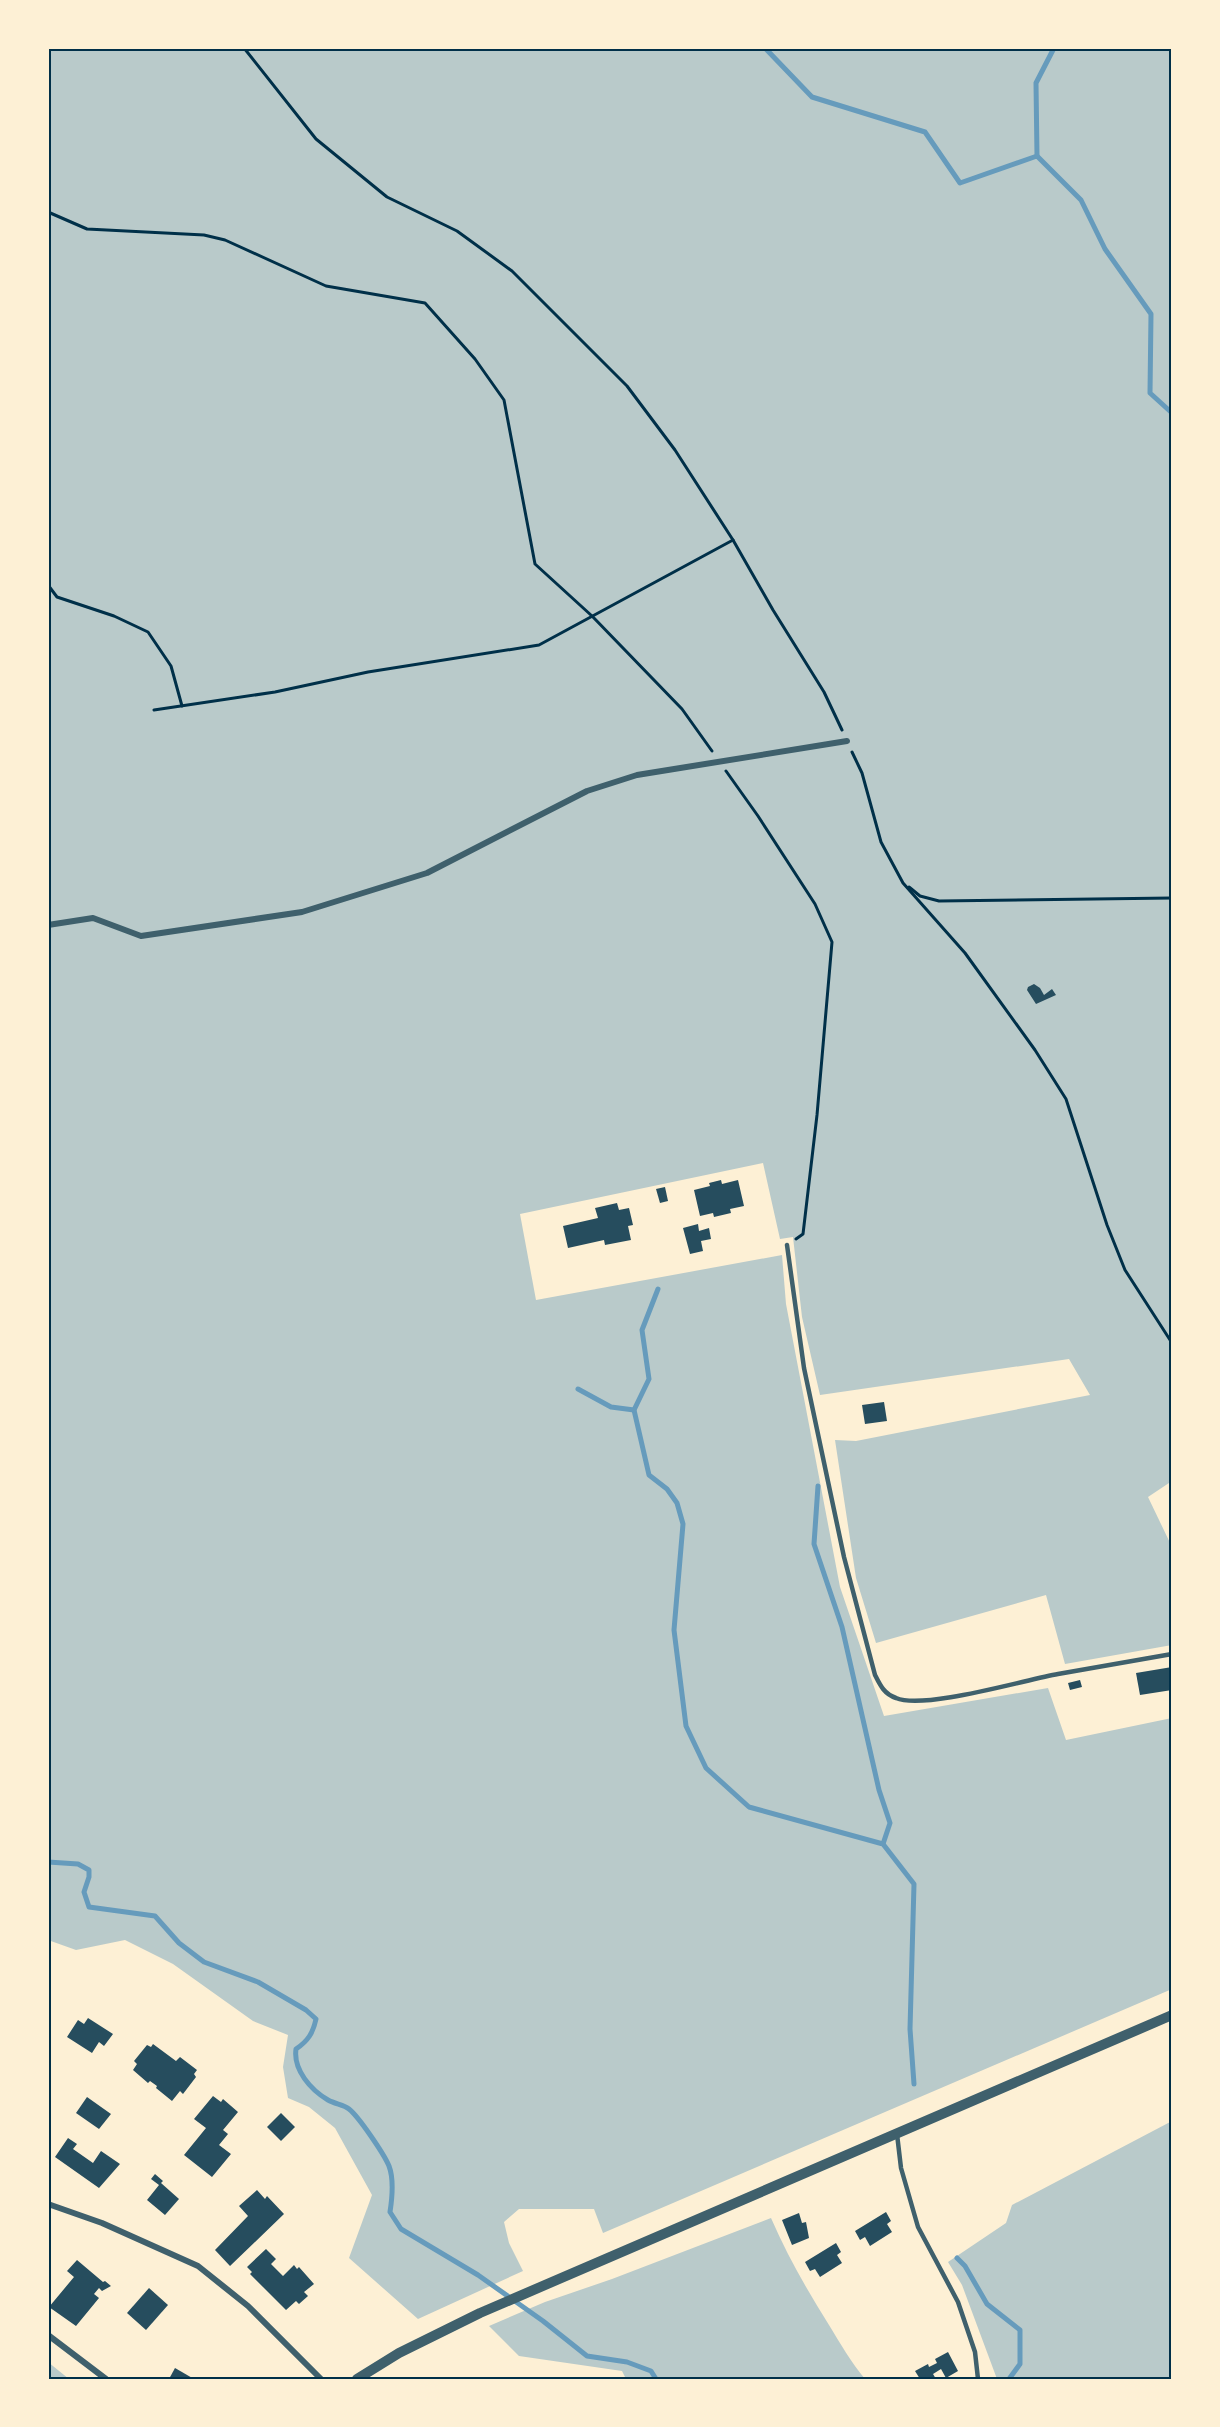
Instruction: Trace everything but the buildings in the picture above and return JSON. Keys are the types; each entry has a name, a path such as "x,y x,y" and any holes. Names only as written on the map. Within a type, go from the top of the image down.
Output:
{"street":[{"path":"48,925 93,918 141,936 302,912 428,873 587,791 637,775 848,741"},
{"path":"362,2378 399,2353 480,2313 1172,2015"},
{"path":"48,2204 102,2223 198,2266 240,2298 321,2379"},
{"path":"48,2336 106,2379"}],"lane":[{"path":"787,1245 804,1368 842,1546 875,1675 883,1690 896,1699 913,1701 941,1699 1057,1674 1172,1654"},
{"path":"897,2134 901,2168 918,2227 958,2302 975,2352 978,2379"}],"path":[{"path":"244,48 316,139 387,197 457,231 512,271 627,386 675,450 733,540 773,610 825,692 862,773 880,842 903,883 965,953 1035,1050 1066,1099 1107,1226 1125,1270 1172,1343"},
{"path":"48,212 87,229 204,235 225,240 326,286 425,303 476,359 504,400 535,564 592,616 682,709 758,816 815,904 832,942 817,1115 803,1234 787,1245"},
{"path":"154,710 275,692 368,672 539,645 733,540"},
{"path":"48,585 57,597 114,616 148,632 171,666 182,706"},
{"path":"903,883 920,896 939,901 1172,898"}],"shaded area":[{"path":"48,48 1172,48 1172,1481 1148,1497 1172,1547 1172,1645 1065,1664 1046,1595 876,1643 856,1578 835,1440 856,1441 1090,1395 1069,1359 820,1395 802,1317 793,1237 780,1239 763,1163 520,1214 536,1300 782,1255 786,1304 840,1587 884,1716 1048,1688 1066,1740 1172,1718 1172,1989 603,2233 594,2209 519,2209 504,2222 509,2243 523,2271 418,2319 349,2258 372,2195 335,2128 309,2107 288,2098 283,2067 288,2035 253,2021 173,1964 125,1940 76,1950 48,1940"},
{"path":"1172,2121 1172,2379 997,2379 962,2285 948,2262 1006,2223 1012,2205"},
{"path":"771,2218 805,2286 865,2379 626,2379 622,2371 519,2356 489,2326 545,2302"},
{"path":"48,2362 69,2379 48,2379"}],"waterway":[{"path":"765,48 812,97 925,132 960,183 1037,156 1081,200 1105,249 1151,314 1150,393 1172,413"},
{"path":"1037,156 1036,83 1054,48"},
{"path":"658,1289 642,1330 649,1379 634,1410 649,1475 667,1489 677,1503 683,1524 674,1630 686,1726 706,1768 749,1807 883,1844 914,1884 910,2029 914,2084"},
{"path":"578,1389 611,1407 634,1410"},
{"path":"818,1486 814,1544 842,1627 879,1790 890,1823 883,1844"},
{"path":"48,1862 78,1864 89,1870 84,1892 89,1907 155,1916 179,1943 204,1962 258,1982 306,2010 316,2019 309,2036 296,2049 300,2072 322,2096 349,2109 377,2145 391,2171 390,2212 401,2229 478,2275 543,2321 587,2356 627,2362 651,2371 656,2379"},
{"path":"957,2258 965,2266 987,2304 1020,2330 1020,2364 1009,2379"}]}
